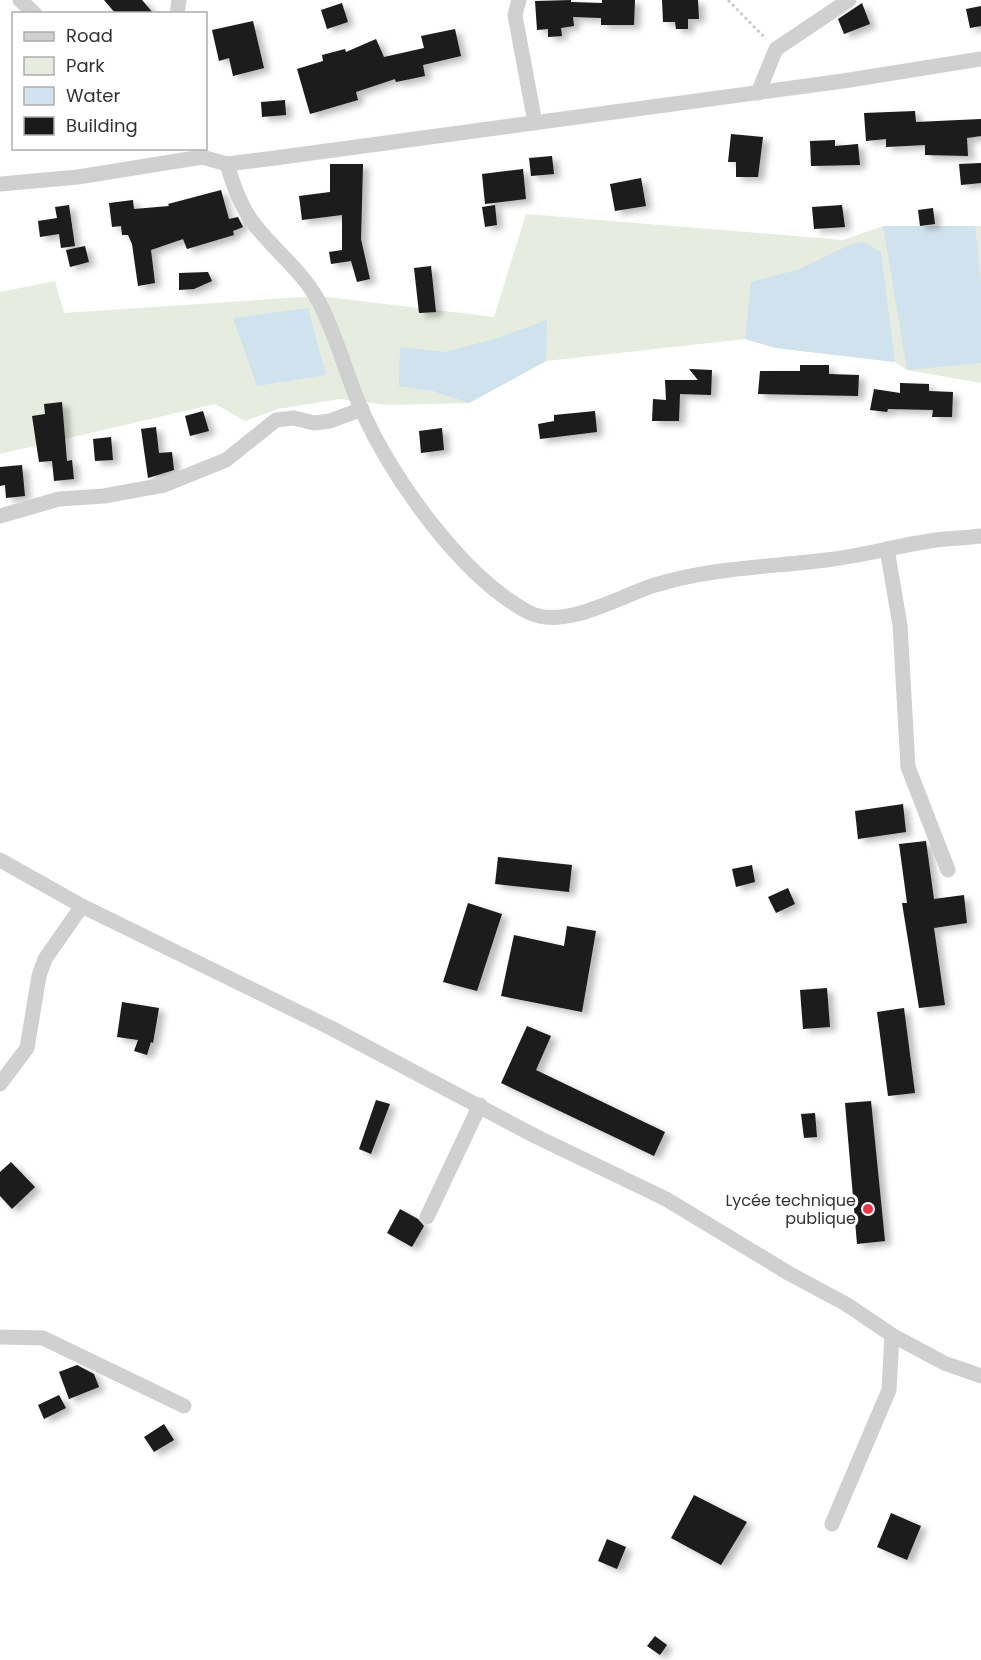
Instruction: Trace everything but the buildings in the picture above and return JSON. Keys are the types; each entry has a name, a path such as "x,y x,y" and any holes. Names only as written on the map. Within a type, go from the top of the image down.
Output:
{"street":[{"path":"20,0 33,12"},
{"path":"519,0 516,15 536,123"},
{"path":"758,93 776,49 849,0"},
{"path":"0,184 78,177 200,153 227,164 758,93 981,59"},
{"path":"227,164 240,203 252,221 301,274 319,303 362,409 380,447 406,488 462,558 491,585 530,613 553,616 597,610 652,586 676,579 755,567 852,557 939,539 981,536"},
{"path":"0,516 59,499 104,496 165,485 226,460 276,420 294,418 314,423 330,421 362,409"},
{"path":"887,549 900,625 908,767 948,870"},
{"path":"0,860 82,906 331,1028 535,1136 666,1199 790,1274 846,1304 892,1335 944,1363 981,1376"},
{"path":"0,1084 27,1048 39,976 45,959 82,906"},
{"path":"427,1216 480,1106"},
{"path":"832,1524 889,1390 892,1335"},
{"path":"0,1337 43,1338 184,1406"}],"path":[{"path":"728,0 776,49"}],"green space":[{"path":"526,214 843,240 883,226 981,226 981,383 907,370 895,362 776,348 745,339 546,361 469,403 387,405 340,399 278,409 245,421 215,404 0,454 0,292 55,281 64,313 318,296 494,317"}],"water":[{"path":"883,226 975,226 981,284 981,363 907,370"},
{"path":"864,242 881,252 895,362 776,348 745,339 751,282 800,269 849,245"},
{"path":"308,308 326,375 257,386 233,318"},
{"path":"547,320 546,361 469,403 433,391 399,386 400,347 445,352 498,338"}],"place":[{"name":"Lycée technique publique","path":"868,1209"}]}
